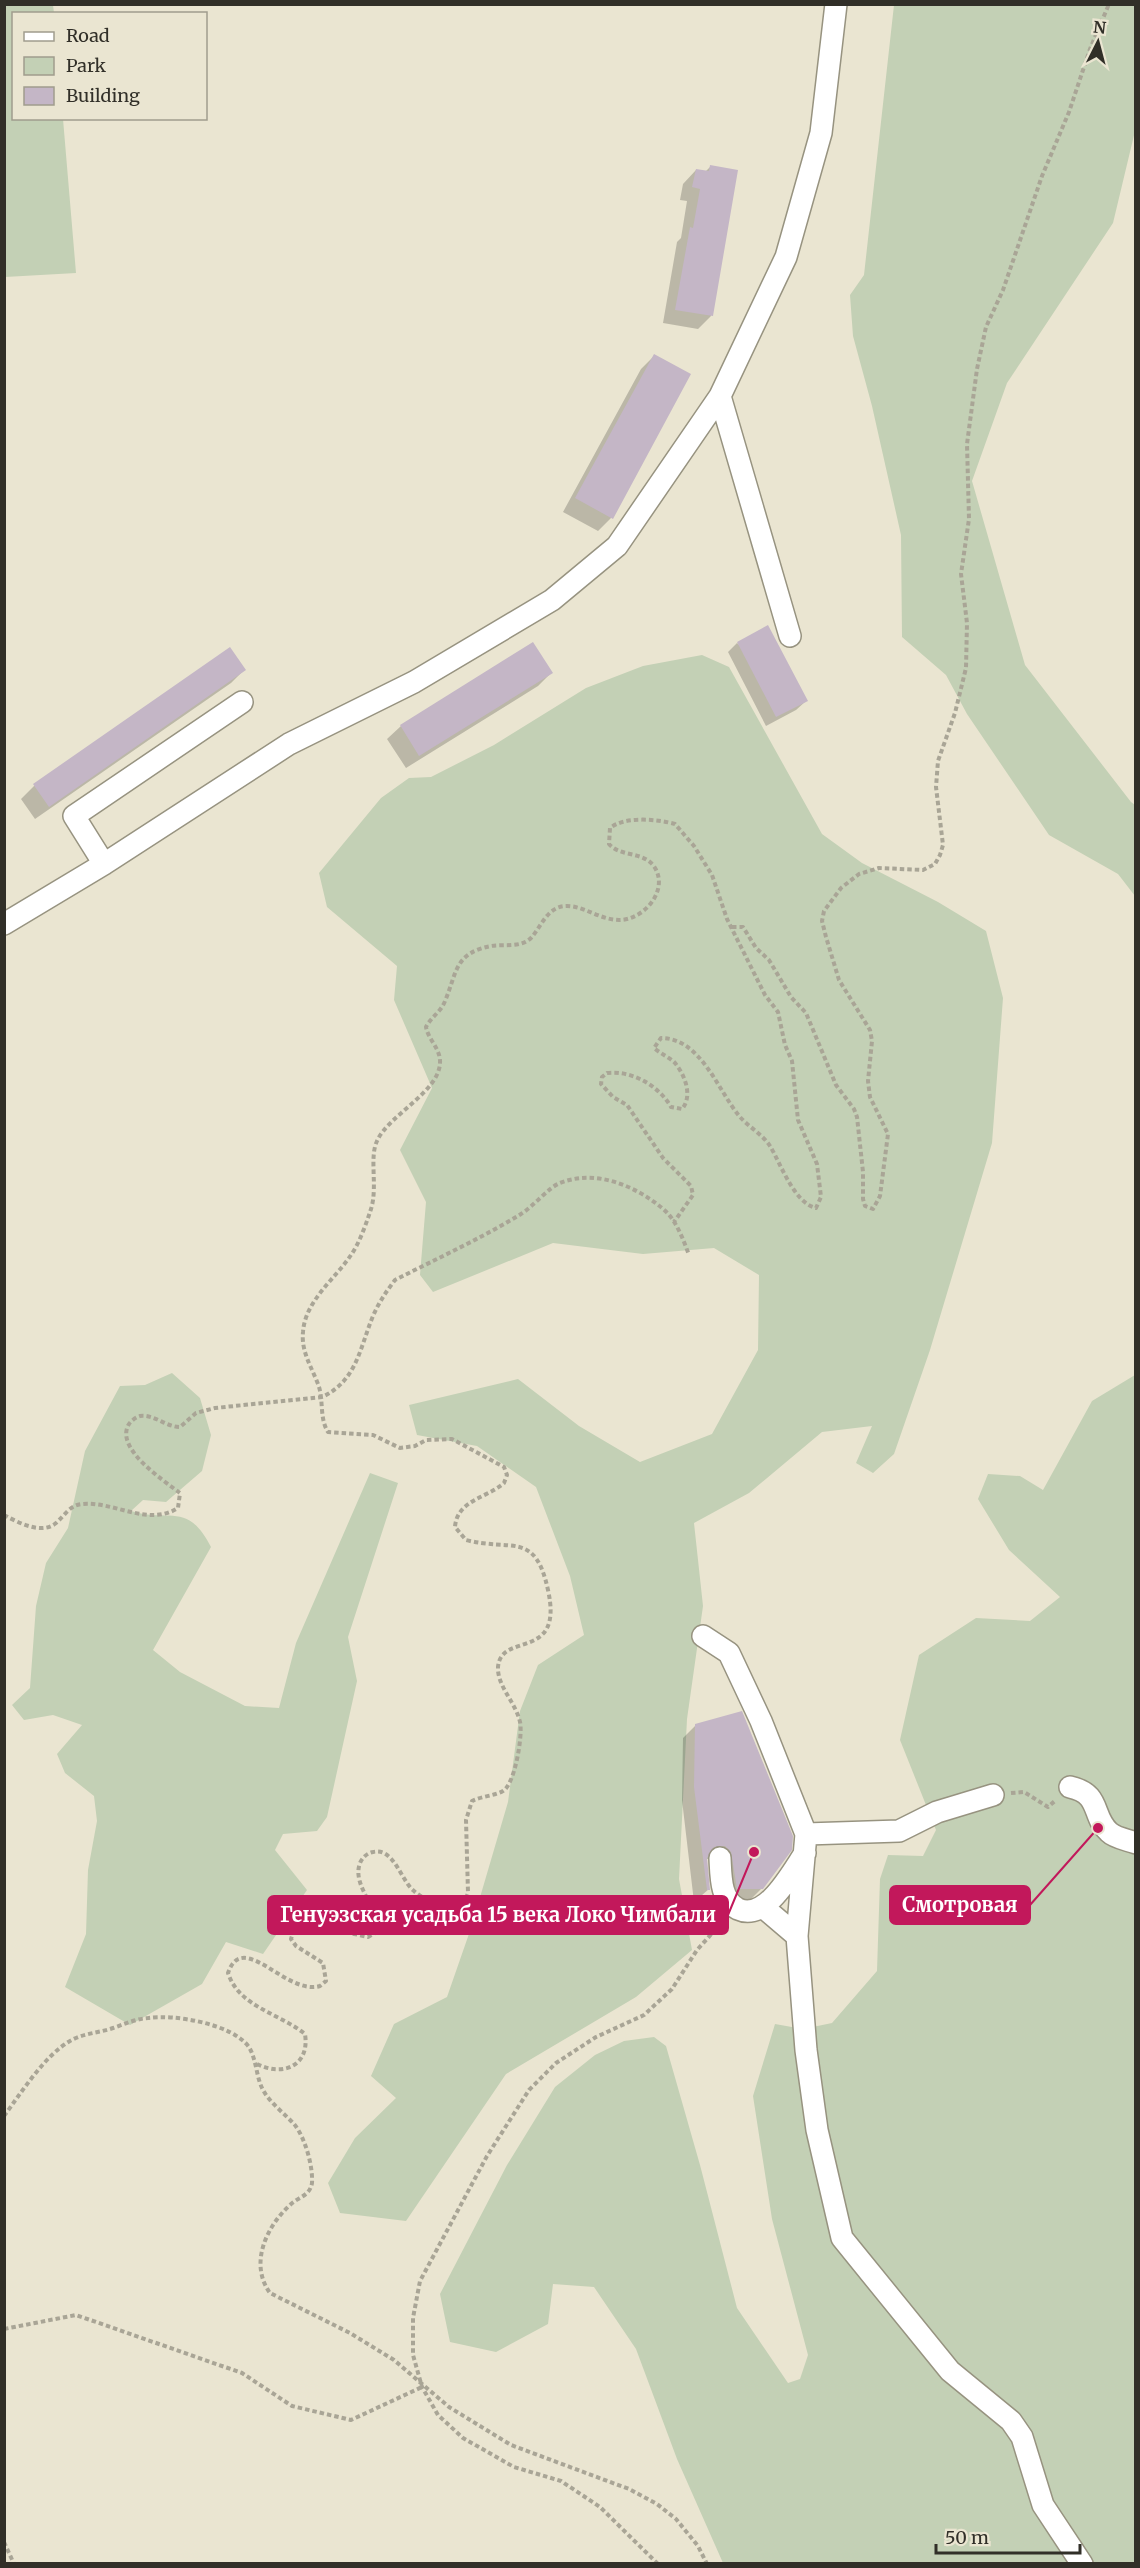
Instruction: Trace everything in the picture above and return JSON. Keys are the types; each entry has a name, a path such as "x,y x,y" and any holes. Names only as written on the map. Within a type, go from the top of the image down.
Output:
{"street":[{"path":"4,924 104,864 290,744 414,682 552,600 617,546 720,396 786,257 821,133 836,4"},
{"path":"720,396 790,636"},
{"path":"104,864 74,816 242,702"},
{"path":"703,1636 729,1653 761,1721 806,1844 797,1936 809,2084 829,2188 842,2238 950,2371 1011,2421 1025,2446 1043,2505 1082,2564"},
{"path":"1070,1787 1086,1793 1095,1803 1103,1824 1110,1833 1136,1843"},
{"path":"806,1844 899,1831 937,1812 993,1795"},
{"path":"720,1858 721,1883 726,1896 735,1907 744,1911 762,1907 776,1894 806,1844"},
{"path":"762,1907 797,1936"}],"path":[{"path":"732,927 743,927 747,932 756,948 769,960 791,997 806,1013 817,1034 836,1085 857,1117 863,1199 865,1206 873,1209 880,1196 888,1134 870,1097 868,1081 872,1041 870,1030 839,980 822,921 824,911 841,888 859,874 879,868 923,870 935,864 940,855 943,845 936,787 938,761 955,713 966,668 967,623 961,574 969,519 967,444 977,369 986,327 1003,290 1042,176 1069,112 1090,49 1109,4"},
{"path":"257,2064 277,2071 297,2063 307,2047 304,2034 291,2023 247,2001 237,1991 228,1973 231,1963 238,1958 249,1958 301,1987 320,1986 326,1981 323,1963 296,1946 291,1940 291,1932 295,1926 304,1923 368,1937 375,1933 376,1916 358,1871 360,1861 369,1853 377,1851 388,1855 407,1884 429,1901 441,1906 462,1904 465,1900 468,1893 466,1820 468,1809 472,1801 503,1791 507,1786 514,1774 521,1730 520,1722 500,1677 500,1660 506,1652 543,1635 550,1627 553,1612 542,1567 529,1550 520,1545 466,1540 455,1527 456,1518 463,1507 504,1483 507,1475 504,1467 452,1439 442,1437 426,1440 415,1446 400,1448 373,1435 328,1432 324,1426 322,1397 304,1348 303,1331 306,1318 312,1305 351,1254 363,1230 376,1191 374,1156 375,1144 380,1134 425,1090 438,1070 440,1058 427,1037 426,1027 445,1002 454,972 461,960 488,947 519,945 530,939 550,912 560,906 570,906 606,919 635,917 645,909 654,901 658,888 653,866 643,858 614,850 609,844 610,828 616,823 629,821 675,824 694,846 712,875 732,927 759,985 780,1018 785,1045 792,1061 798,1120 817,1164 820,1205 813,1208 799,1196 768,1143 738,1116 697,1056 682,1043 669,1038 661,1038 656,1042 654,1048 674,1063 687,1088 688,1098 682,1109 671,1107 662,1092 630,1076 607,1072 602,1077 601,1084 627,1105 663,1158 691,1186 693,1195 674,1222"},
{"path":"4,1515 31,1526 46,1528 55,1524 70,1508 82,1504 157,1515 170,1513 178,1508 180,1493 128,1447 125,1432 130,1421 139,1416 151,1417 180,1427 196,1413 215,1408 322,1397 332,1393 362,1355 372,1319 382,1296 395,1280 520,1215 559,1183 583,1177 603,1178 619,1183 663,1208 674,1222 689,1255"},
{"path":"993,1795 1024,1792 1048,1807 1070,1787"},
{"path":"658,2564 600,2507 561,2481 514,2467 463,2438 438,2415 422,2387 413,2355 413,2318 420,2282 487,2156 529,2090 556,2064 596,2037 644,2015 672,1989 697,1950 735,1907"},
{"path":"4,2116 28,2082 69,2041 133,2020 165,2016 224,2030 241,2038 257,2064 263,2090 296,2126 312,2168 312,2186 306,2194 280,2215 263,2243 259,2269 263,2283 270,2293 350,2333 394,2360 449,2407 511,2445 629,2489 657,2504 676,2519 698,2546 707,2564"},
{"path":"4,2329 76,2315 242,2373 292,2406 351,2420 422,2387"},
{"path":"4,2542 14,2564"}],"green space":[{"path":"5,4 53,5 54,12 12,12 12,120 63,120 76,273 5,277"},
{"path":"894,5 1135,5 1135,131 1113,223 1007,383 972,481 1025,665 1135,805 1135,896 1118,874 1049,835 967,714 946,675 902,637 901,535 872,406 853,336 850,295 864,275"},
{"path":"702,655 729,667 822,834 862,863 938,902 986,931 1003,998 992,1143 930,1350 894,1454 873,1473 856,1463 872,1426 822,1432 749,1493 694,1523 703,1606 687,1719 679,1879 692,1950 636,1997 506,2074 406,2221 340,2213 328,2183 355,2138 396,2098 371,2076 394,2024 447,1997 471,1928 508,1802 520,1711 538,1665 584,1635 570,1576 536,1487 477,1446 417,1435 409,1405 518,1379 579,1426 640,1462 712,1434 758,1350 759,1275 714,1248 643,1254 553,1243 433,1292 420,1275 426,1202 400,1150 432,1088 394,1000 397,966 327,907 319,873 381,798 409,778 431,777 494,745 586,688 643,666"},
{"path":"172,1373 200,1398 211,1435 202,1471 166,1502 143,1500 131,1511 186,1519 194,1524 211,1547 153,1650 180,1672 245,1706 279,1708 296,1643 370,1473 398,1483 348,1637 357,1681 327,1817 317,1831 283,1834 275,1850 307,1890 263,1954 226,1942 202,1984 130,2025 65,1987 86,1934 88,1870 97,1821 94,1796 65,1773 57,1754 82,1725 53,1715 24,1720 12,1705 30,1688 36,1606 46,1563 68,1528 85,1451 120,1386 145,1385"},
{"path":"1135,1375 1135,2563 723,2563 677,2459 636,2349 594,2287 553,2284 548,2324 496,2352 450,2342 440,2294 507,2165 555,2087 595,2055 624,2041 654,2037 666,2046 737,2308 788,2383 800,2379 808,2355 772,2219 753,2096 775,2024 803,2029 832,2023 877,1971 880,1879 888,1855 923,1856 936,1830 900,1740 919,1655 976,1618 1030,1621 1060,1597 1009,1550 978,1499 988,1474 1020,1476 1043,1490 1092,1401"}],"building":[{"path":"710,165 738,170 713,316 675,310 690,227 693,228 700,189 692,187 696,169 709,171"},
{"path":"654,354 691,374 613,519 575,498"},
{"path":"768,625 808,701 776,717 737,642"},
{"path":"533,642 553,673 419,756 400,725"},
{"path":"230,647 246,670 49,807 33,784"},
{"path":"742,1711 793,1836 792,1850 763,1889 737,1889 731,1852 725,1846 714,1847 707,1858 710,1890 707,1890 694,1787 695,1724"}],"place":[{"name":"Смотровая","path":"1098,1828"},
{"name":"Генуэзская усадьба 15 века Локо Чимбали","path":"754,1852"}]}
